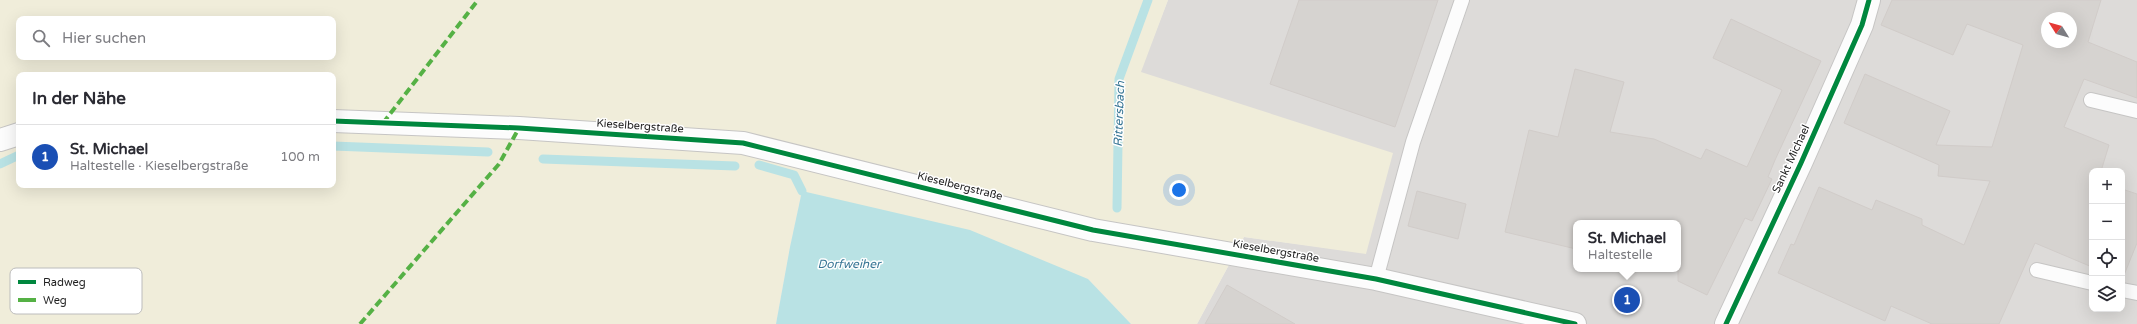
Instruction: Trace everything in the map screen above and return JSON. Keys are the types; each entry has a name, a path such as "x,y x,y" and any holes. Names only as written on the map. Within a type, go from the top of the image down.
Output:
{"street":[{"name":"Sankt Michael","path":"1726,324 1862,26 1868,0"},
{"name":"Kieselbergstraße","path":"336,121 519,128 743,143 1092,230 1376,279 1575,324"},
{"path":"0,140 16,135"}],"lane":[{"path":"1376,279 1413,142 1462,0"},
{"path":"2091,100 2137,111"},
{"path":"2037,270 2089,282"},
{"path":"2125,291 2137,293"}],"shaded area":[{"path":"0,0 1168,0 1141,72 1393,153 1366,254 1244,237 1197,324 1131,324 1088,279 802,191 776,324 0,324"},
{"path":"1168,0 2137,0 2137,324 1197,324 1244,237 1366,253 1140,72"}],"water":[{"name":"Dorfweiher","path":"802,191 970,230 1088,279 1131,324 776,324"}],"building":[{"path":"1299,0 1438,0 1395,127 1270,84"},
{"path":"1892,0 2101,0 2088,42 2137,62 2137,98 2084,79 2064,127 2109,145 2102,168 2089,168 2089,266 2035,243 1999,324 1932,324 1891,306 1885,321 1778,273 1791,244 1794,245 1819,187 1872,210 1876,200 1922,219 1922,225 1964,245 1990,181 1938,176 1939,165 1844,123 1865,74 1950,111 1936,145 1992,147 2023,45 1967,24 1953,55 1881,25"},
{"path":"1731,19 1821,61 1775,160 1768,177 1772,179 1752,221 1745,218 1707,295 1678,281 1678,272 1681,272 1681,220 1573,220 1573,248 1505,232 1529,130 1558,137 1575,69 1624,82 1610,132 1654,139 1701,159 1706,149 1747,167 1782,90 1713,58"},
{"path":"2125,190 2137,194 2137,243 2125,273"},
{"path":"1417,191 1466,204 1458,239 1408,226"},
{"path":"1227,285 1295,324 1205,324"}],"waterway":[{"name":"Rittersbach","path":"1117,208 1119,79 1148,0"},
{"path":"336,146 488,152"},
{"path":"0,164 16,156"},
{"path":"543,159 735,166"},
{"path":"759,165 794,175 802,191"}],"marked path":[{"path":"383,123 478,0"},
{"path":"360,324 499,164 519,128"}],"cycle path":[{"path":"1726,324 1801,163 1862,25 1869,0"},
{"path":"336,121 519,128 743,143 1093,230 1376,279 1575,324"}],"place":[{"name":"St. Michael","path":"1627,300"}]}
